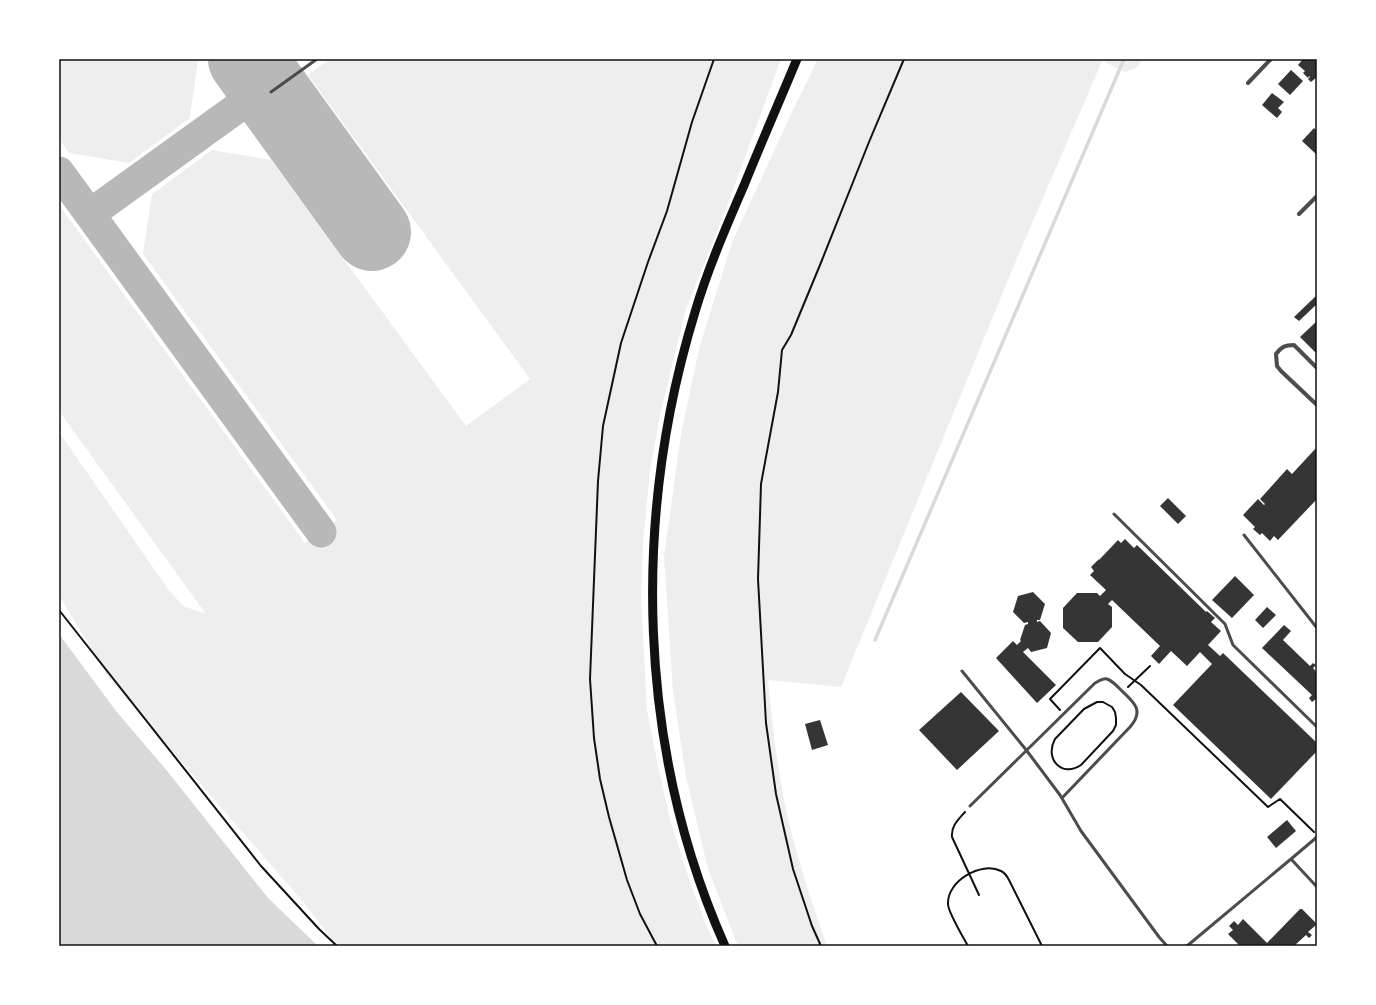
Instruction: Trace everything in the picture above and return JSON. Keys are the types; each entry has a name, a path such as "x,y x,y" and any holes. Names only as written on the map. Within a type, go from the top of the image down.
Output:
{"main road":[{"path":"782,95 792,59"},
{"path":"725,946 712,917 688,844 669,764 660,708 654,655 652,592 655,518 664,444 679,370 694,314 732,212 797,59"},
{"path":"782,95 802,59"}],"street":[{"path":"1248,82 1271,59"},
{"path":"1299,214 1317,196"},
{"path":"1317,368 1294,345 1286,345 1280,348 1276,354 1278,366 1281,371 1317,405"}],"lane":[{"path":"271,92 317,59"},
{"path":"1114,514 1225,624 1233,645 1317,727"},
{"path":"1244,535 1317,628"},
{"path":"962,671 1027,751 1062,798 1081,830 1167,946"},
{"path":"970,806 1100,680 1108,680 1115,683 1136,706 1136,719 1062,798"},
{"path":"1186,946 1291,860 1317,836"},
{"path":"1291,860 1317,886"}],"path":[{"path":"658,946 640,914 627,880 600,779 594,738 590,679 598,481 603,426 622,342 666,211 696,109 714,59"},
{"path":"821,946 812,926 793,869 776,794 766,723 758,579 761,484 778,392 782,350 791,335 904,59"},
{"path":"59,610 261,866 319,929 337,946"},
{"path":"1064,714 1050,700 1100,648 1125,674 1141,685 1268,807 1280,798 1317,836"},
{"path":"1123,692 1150,666"},
{"path":"1097,702 1103,702 1112,707 1115,712 1116,718 1113,731 1081,765 1070,770 1061,768 1053,759 1051,750 1052,744 1087,706 1097,702"},
{"path":"970,806 954,824 952,837 979,895"},
{"path":"968,946 948,907 952,891 957,883 969,873 994,869 1005,873 1010,880 1042,946"}],"shaded area":[{"path":"59,59 198,59 190,118 129,163 69,153 59,139"},
{"path":"330,59 781,59 726,209 686,309 660,415 650,471 643,543 641,598 647,710 670,819 688,876 704,920 716,946 337,946 304,903 108,677 59,595 59,432 168,589 183,606 206,614 59,411 59,205 305,543 337,520 143,254 152,194 212,150 271,160 466,426 530,379 308,75"},
{"path":"818,59 1103,59 1017,258 841,687 768,680 777,760 787,816 805,881 827,946 738,946 708,869 686,777 673,691 664,557 681,434 699,349 732,242"},
{"path":"1106,59 1143,59 1136,68 1125,72 1105,62"},
{"path":"59,634 116,711 168,772 268,898 318,946 59,946"}],"building":[{"path":"1303,59 1317,60 1317,77 1311,82 1308,79 1310,77 1309,76 1308,78 1303,73 1305,71 1298,65"},
{"path":"1291,70 1303,81 1290,95 1278,84"},
{"path":"1272,93 1284,102 1278,108 1282,112 1277,118 1262,105"},
{"path":"1314,128 1317,131 1317,155 1302,141"},
{"path":"1317,295 1317,304 1299,321 1294,317"},
{"path":"1317,321 1317,354 1300,337"},
{"path":"1317,447 1317,499 1278,540 1274,536 1270,541 1262,533 1260,535 1253,529 1255,527 1243,515 1258,499 1264,505 1265,504 1260,499 1287,469 1292,474"},
{"path":"1168,498 1186,516 1178,524 1160,506"},
{"path":"1125,539 1134,548 1137,545 1206,612 1207,611 1215,618 1211,622 1221,631 1208,645 1220,656 1223,653 1316,742 1317,751 1271,799 1173,705 1212,664 1200,652 1187,666 1171,651 1159,664 1151,656 1160,646 1112,600 1108,604 1112,607 1112,627 1098,642 1078,642 1063,628 1063,608 1077,593 1097,593 1100,596 1106,590 1090,575 1094,571 1091,567 1118,540 1121,543"},
{"path":"1235,576 1254,595 1232,618 1212,600"},
{"path":"1033,592 1045,604 1040,620 1037,620 1037,622 1040,621 1051,633 1047,648 1031,652 1028,648 1023,652 1056,685 1037,703 996,658 1013,641 1017,645 1021,641 1020,640 1025,625 1028,624 1028,622 1024,623 1013,612 1018,596"},
{"path":"1267,607 1276,615 1263,628 1255,620"},
{"path":"1284,625 1291,631 1283,640 1310,666 1313,663 1316,665 1313,668 1317,673 1317,700 1316,699 1312,702 1309,698 1312,695 1262,648"},
{"path":"961,692 999,731 957,770 919,730"},
{"path":"820,720 828,745 812,750 805,724"},
{"path":"1287,820 1296,831 1276,848 1267,837"},
{"path":"1300,909 1302,909 1316,923 1316,925 1308,932 1312,935 1309,938 1306,935 1294,946 1240,946 1228,934 1233,930 1229,926 1234,921 1238,925 1243,919 1267,943"}],"waterway":[{"path":"875,640 1124,59"}],"taxiway":[{"path":"90,214 237,108 244,96 247,84 247,73 243,59"},
{"path":"59,172 321,532"}],"runway":[{"path":"247,59 372,232"}]}
